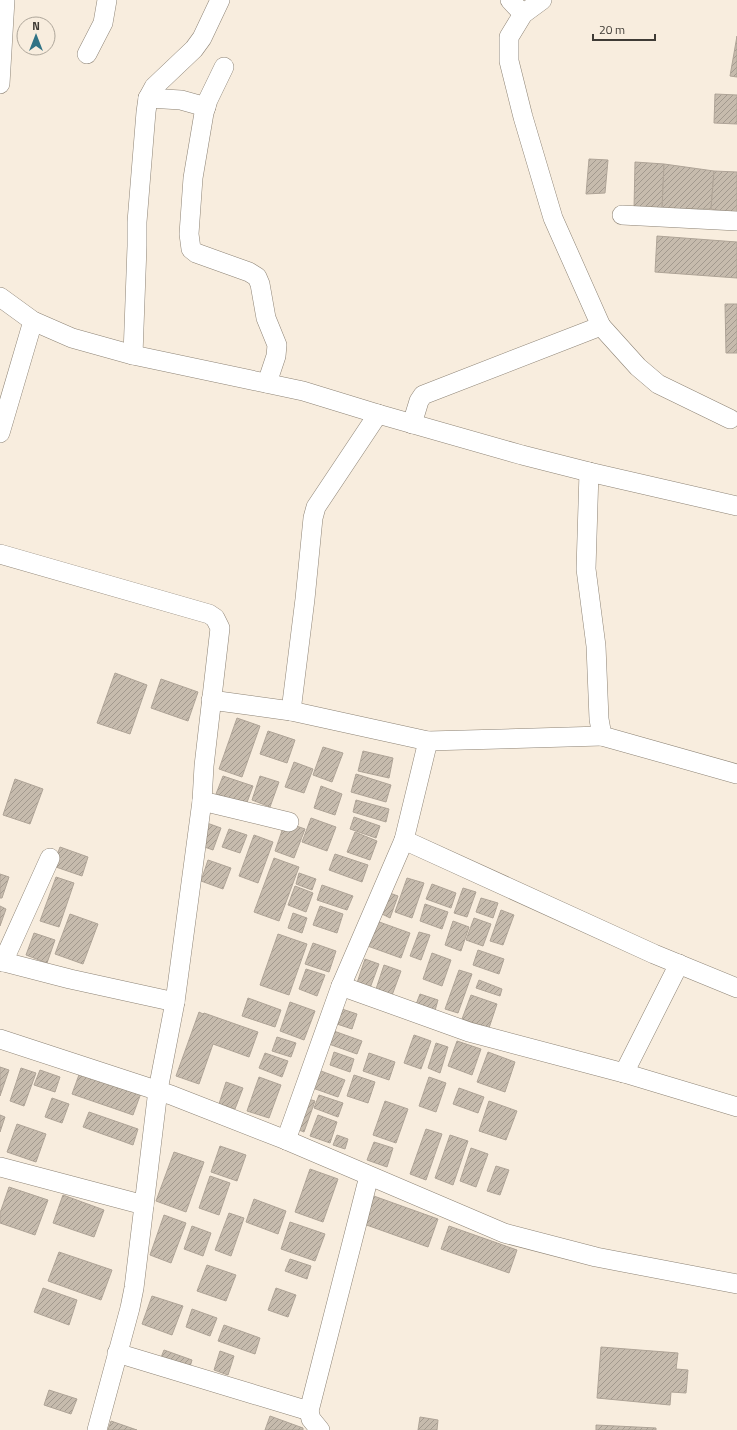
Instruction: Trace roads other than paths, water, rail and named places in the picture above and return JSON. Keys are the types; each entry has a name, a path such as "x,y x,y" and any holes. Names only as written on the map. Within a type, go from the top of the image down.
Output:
{"street":[{"path":"0,84 5,0"},
{"path":"87,54 103,24 107,0"},
{"path":"133,355 138,216 148,98 154,87 194,49 202,38 220,0"},
{"path":"510,0 523,14"},
{"path":"542,0 523,14 509,37 509,61 523,117 553,218 601,326 638,367 658,384 730,419"},
{"path":"224,67 206,106 193,178 189,234 191,248 196,253 249,272 257,277 260,284 266,318 277,345 270,384"},
{"path":"148,98 181,100 206,106"},
{"path":"622,215 737,221"},
{"path":"0,297 33,321 72,338 133,355 303,391 522,455 737,506"},
{"path":"0,433 33,321"},
{"path":"412,424 419,401 423,395 601,326"},
{"path":"291,711 305,599 313,518 316,507 378,414"},
{"path":"589,472 586,569 596,646 599,719 602,736"},
{"path":"0,554 212,616 215,618 220,628 204,766 202,801 174,1002 158,1090 134,1288 97,1430"},
{"path":"211,700 291,711 428,741 602,736 737,774"},
{"path":"286,1140 341,986 404,840 428,741"},
{"path":"202,801 289,822"},
{"path":"404,840 654,954 737,988"},
{"path":"50,858 2,961 70,979 174,1002"},
{"path":"624,1073 679,964"},
{"path":"341,986 469,1032 624,1073 737,1107"},
{"path":"0,1039 158,1090 286,1140 504,1232 596,1257 737,1284"},
{"path":"0,1167 144,1205"},
{"path":"320,1430 311,1419 309,1411 369,1176"},
{"path":"118,1354 309,1411"}]}
